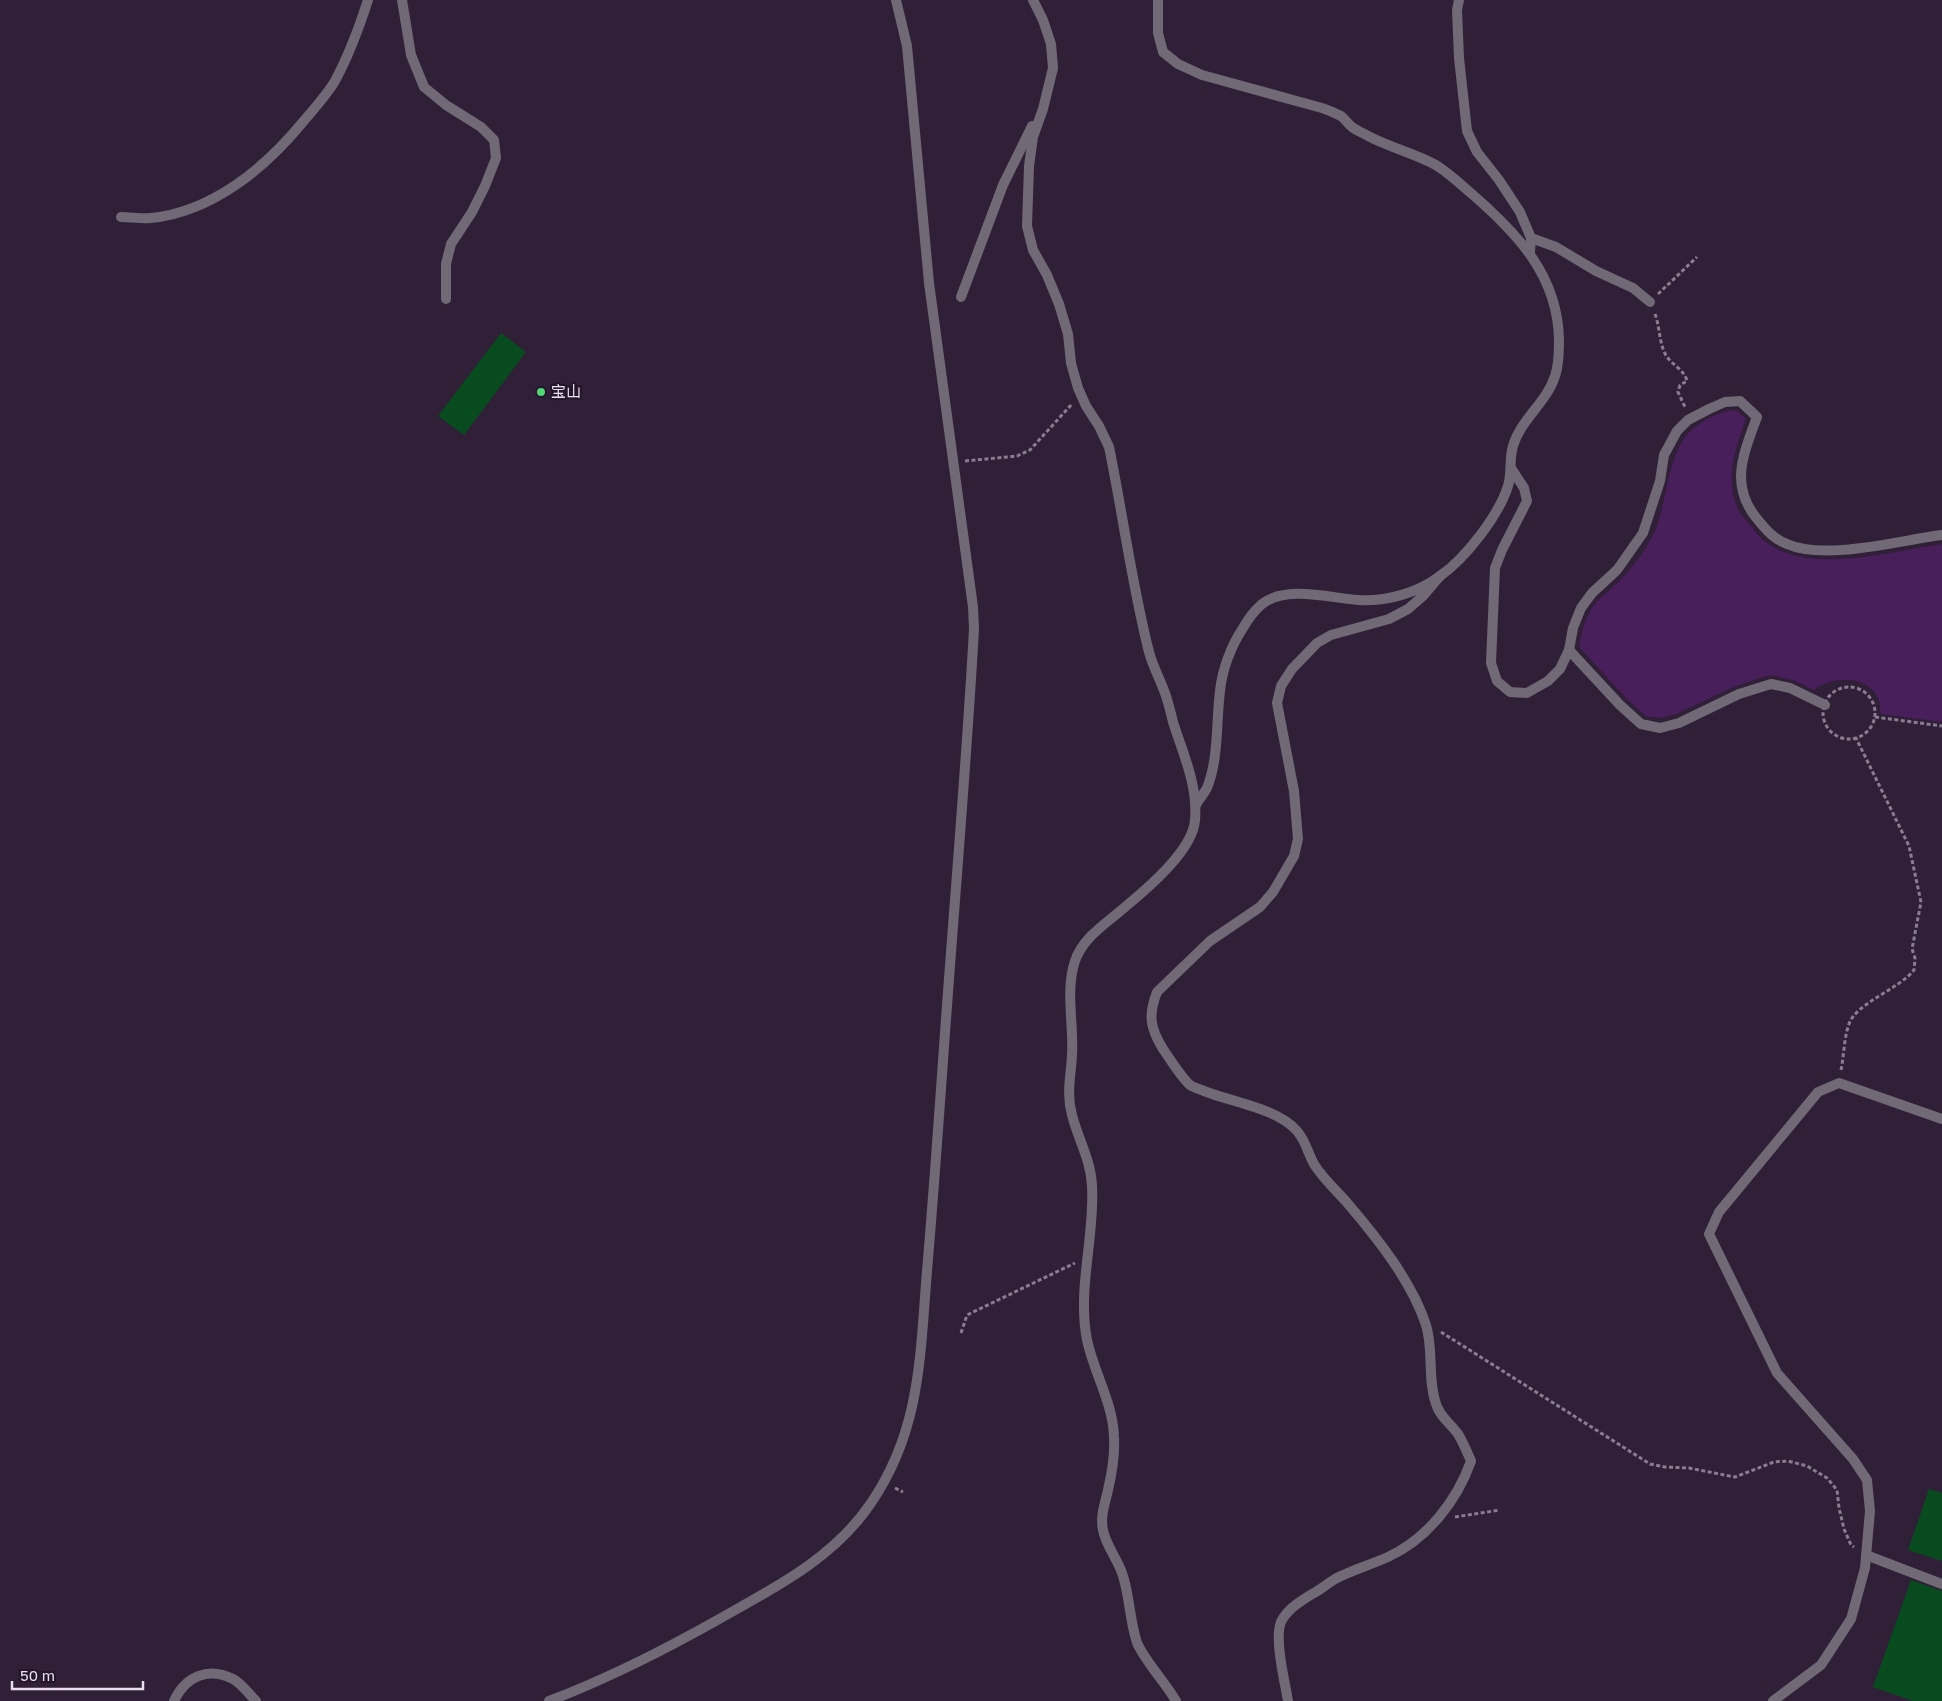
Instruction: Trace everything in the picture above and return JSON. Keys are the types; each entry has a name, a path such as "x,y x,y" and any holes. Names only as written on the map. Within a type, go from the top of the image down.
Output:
{"street":[{"path":"121,217 151,218 179,212 209,200 237,185 259,168 291,136 334,82 354,41 368,0"},
{"path":"402,0 411,55 424,87 446,105 481,127 494,140 496,158 472,212 450,244 446,264 446,299"},
{"path":"549,1701 688,1637 786,1582 823,1555 844,1535 870,1504 892,1468 905,1435 915,1400 932,1220 974,629 973,607 929,283 907,46 896,0"},
{"path":"1033,0 1043,20 1051,44 1053,68 1046,99 1033,138 1029,166 1027,226 1033,250 1059,304 1068,334 1071,363 1080,394 1109,447 1150,656 1167,697 1186,759 1196,805 1195,824 1190,839 1178,855 1126,907 1097,930 1082,947 1075,960 1071,985 1072,1054 1068,1093 1072,1115 1088,1160 1092,1185 1086,1258 1084,1309 1086,1337 1093,1364 1111,1414 1114,1436 1113,1464 1102,1514 1103,1530 1108,1546 1120,1565 1126,1583 1138,1644 1176,1701"},
{"path":"1158,0 1158,33 1163,52 1178,64 1202,75 1322,108 1340,116 1353,127 1373,138 1434,164 1489,209 1512,230 1530,252 1555,305 1559,332 1556,376 1521,428 1513,446 1507,489 1498,508 1484,529 1460,558 1408,610 1390,618 1331,635 1317,643 1304,655 1281,686 1277,702 1294,791 1297,819 1298,839 1294,856 1273,892 1260,907 1210,941 1157,992 1153,1002 1150,1019 1157,1039 1191,1085 1214,1095 1249,1104 1279,1118 1297,1130 1308,1148 1314,1165 1352,1209 1396,1268 1412,1294 1424,1321 1432,1353 1430,1375 1436,1406 1445,1421 1457,1434 1471,1461 1466,1475 1448,1507 1410,1544 1389,1557 1334,1580 1288,1612 1281,1622 1278,1634 1288,1701"},
{"path":"1459,0 1457,10 1459,58 1468,131 1477,152 1499,180 1520,212 1531,238 1530,252"},
{"path":"961,297 1003,185 1046,99"},
{"path":"1531,238 1556,247 1596,271 1633,288 1650,302"},
{"path":"1511,468 1524,488 1527,501 1495,568 1490,663 1496,681 1510,692 1527,693 1548,681 1560,668 1569,650 1573,628 1581,608 1592,593 1617,570 1644,533 1660,481 1664,455 1678,431 1688,420 1725,402 1740,401 1757,417 1743,453 1740,480 1748,508 1771,536 1788,545 1821,551 1879,546 1942,535"},
{"path":"1196,805 1207,788 1216,742 1220,688 1227,664 1236,639 1250,616 1263,603 1279,597 1300,594 1358,600 1380,600 1417,589 1440,576"},
{"path":"1569,650 1620,705 1641,724 1660,728 1679,723 1739,694 1771,684 1790,688 1825,705"},
{"path":"1773,1701 1821,1665 1851,1619 1865,1568 1870,1511 1867,1480 1853,1459 1777,1373 1710,1234 1719,1212 1818,1092 1838,1084 1942,1119"},
{"path":"1866,1555 1942,1584"},
{"path":"174,1701 180,1688 195,1677 213,1673 234,1679 256,1701"}],"path":[{"path":"1688,420 1686,406 1678,392 1680,385 1687,381 1686,375 1665,354 1650,302 1697,256"},
{"path":"953,462 1017,456 1030,450 1080,394"},
{"path":"1843,688 1860,689 1872,701 1875,717 1867,732 1856,738 1843,738 1829,729 1825,722 1825,705 1829,697 1843,688"},
{"path":"1875,717 1942,726"},
{"path":"1838,1084 1849,1024 1854,1015 1861,1008 1898,986 1914,970 1912,949 1921,902 1909,846 1856,738"},
{"path":"961,1333 967,1315 1086,1258"},
{"path":"1424,1321 1650,1464 1689,1468 1735,1477 1774,1462 1788,1461 1807,1466 1827,1478 1837,1490 1839,1508 1850,1545 1866,1555"},
{"path":"1435,1521 1500,1510"}],"shaded area":[{"path":"1736,410 1746,419 1735,453 1732,488 1739,511 1767,543 1785,553 1806,558 1829,559 1876,555 1942,544 1942,722 1881,714 1879,700 1873,690 1857,681 1839,680 1821,685 1814,690 1793,680 1770,675 1736,686 1676,714 1660,718 1646,716 1627,699 1579,647 1581,635 1591,609 1628,572 1651,539 1661,514 1674,458 1687,435 1703,422 1716,415"}],"building":[{"path":"501,333 526,352 464,435 438,416"},
{"path":"1929,1489 1942,1493 1942,1561 1908,1550"},
{"path":"1911,1580 1942,1591 1942,1701 1913,1701 1873,1687"}],"place":[{"name":"宝山","path":"541,392"}]}
